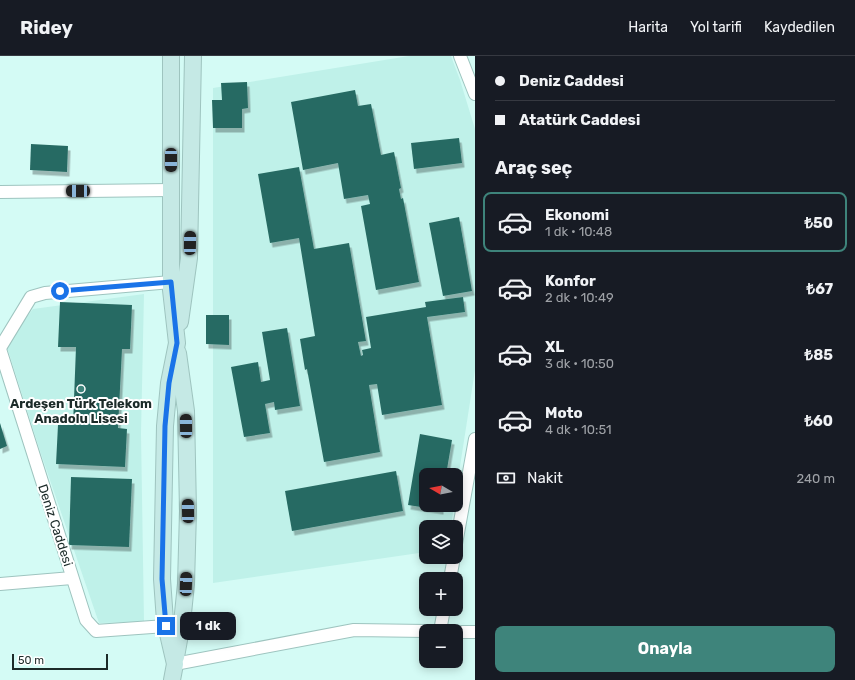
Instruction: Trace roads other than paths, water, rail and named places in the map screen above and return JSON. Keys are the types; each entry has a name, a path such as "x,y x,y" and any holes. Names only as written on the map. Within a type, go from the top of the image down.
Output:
{"main road":[{"path":"171,56 171,282 186,412 188,511 186,584 182,623 172,680"},
{"path":"177,680 175,664 166,626 162,579 165,426 169,383 184,300 189,258 193,56"}],"street":[{"path":"460,56 475,94"},
{"path":"0,192 171,190"},
{"name":"Deniz Caddesi","path":"166,626 96,631 86,620 0,348 31,297 44,293 171,282"},
{"path":"462,520 470,490 475,439"},
{"path":"0,584 72,578"},
{"path":"175,664 354,630 419,631"},
{"path":"463,632 475,632"}],"place":[{"name":"Ardeşen Türk Telekom Anadolu Lisesi","path":"81,389"}]}
